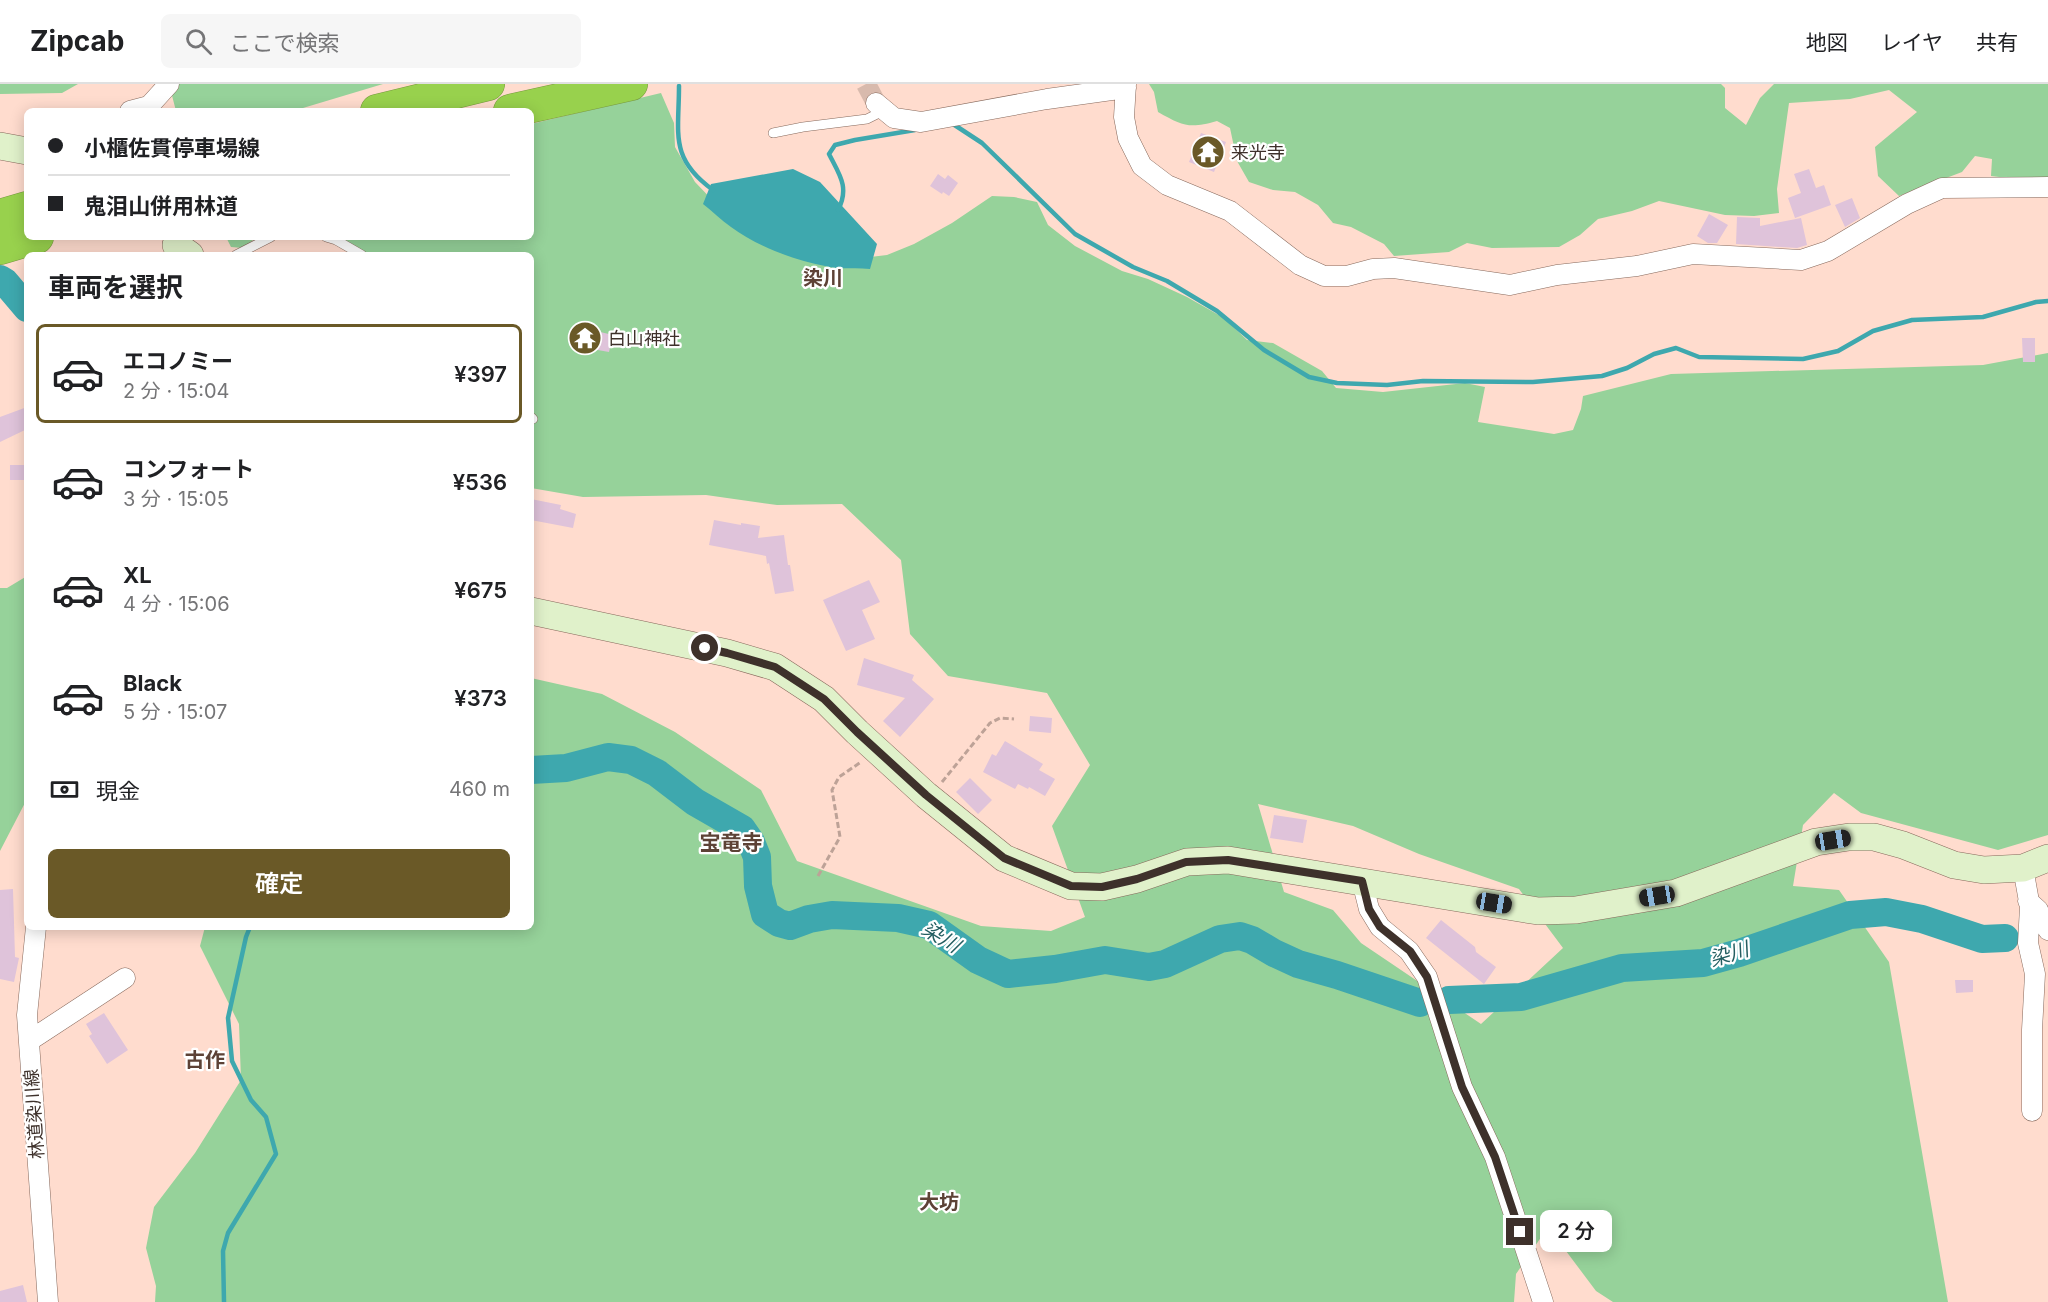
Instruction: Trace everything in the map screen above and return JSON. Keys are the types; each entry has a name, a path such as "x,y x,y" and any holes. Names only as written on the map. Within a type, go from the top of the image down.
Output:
{"highway":[{"path":"389,108 488,84"},
{"path":"523,108 631,84"}],"main road":[{"path":"0,146 24,150"},
{"path":"534,612 727,653 775,667 824,699 926,795 1004,858 1071,886 1102,887 1137,879 1186,862 1228,860 1538,911 1576,910 1676,893 1816,842 1849,837 1874,837 1903,845 1954,865 1984,870 2023,868 2048,858"}],"street":[{"path":"141,108 149,106 169,84"},
{"path":"880,107 894,118 921,122 1126,86 1124,117 1128,138 1142,166 1167,185 1230,211 1300,265 1324,276 1347,276 1373,269 1394,268 1510,285 1557,275 1637,266 1693,254 1801,260 1828,251 1907,204 1942,188 2048,187"},
{"path":"2023,868 2028,901 2028,943 2035,974 2031,1111"},
{"path":"1362,881 1369,909 1380,927 1410,951 1427,977 1462,1087 1495,1157 1543,1302"},
{"path":"2028,901 2038,910 2048,930"},
{"name":"林道染川線","path":"36,930 27,1015 48,1302"},
{"path":"29,1041 125,978"}],"lane":[{"path":"772,132 867,119 880,107"},
{"path":"242,252 265,240"},
{"path":"336,240 357,252"}],"path":[{"path":"926,795 940,784 990,723 1000,718 1014,719"},
{"path":"818,876 840,837 832,790 839,777 877,751"}],"green space":[{"path":"0,84 78,84 62,93 0,94"},
{"path":"169,84 383,84 303,108 175,108"},
{"path":"1149,84 1721,84 1725,88 1725,108 1746,125 1760,98 1774,84 2048,84 2048,180 2040,182 1991,176 1992,159 1975,156 1962,172 1899,196 1878,176 1875,147 1917,112 1889,90 1850,99 1789,103 1777,189 1779,213 1754,216 1725,215 1659,201 1632,211 1598,219 1580,235 1559,247 1492,248 1467,243 1449,252 1394,256 1384,244 1351,227 1333,223 1318,205 1295,192 1273,190 1249,182 1237,161 1230,128 1217,121 1186,125 1167,117 1158,112 1154,92"},
{"path":"661,93 674,123 675,147 695,182 719,207 862,258 887,255 914,244 952,223 992,196 1014,197 1037,202 1048,225 1075,246 1122,271 1148,279 1187,297 1224,318 1247,340 1273,343 1322,371 1336,388 1383,392 1465,383 1485,387 1478,422 1554,434 1573,430 1583,396 1671,374 1983,365 2048,353 2048,835 1998,850 1861,813 1834,793 1803,825 1793,886 1839,890 1889,962 1948,1302 1613,1302 1596,1291 1548,1227 1516,1274 1514,1302 155,1302 156,1286 146,1248 154,1207 195,1153 241,1080 239,1024 200,946 204,930 534,930 534,679 602,694 675,732 761,790 797,861 981,926 1051,931 1085,917 1052,826 1090,765 1047,693 948,676 910,634 901,560 842,504 777,505 706,495 583,497 534,489 534,252 354,252 325,240 534,240 534,123","holes":["1258,804 1353,826 1419,854 1519,889 1563,948 1481,1024 1361,943 1333,910 1284,892"]},
{"path":"228,240 253,240 243,248 231,247"},
{"path":"24,578 24,805 0,851 0,588 7,588"}],"water":[{"path":"793,169 820,182 877,244 870,269 831,267 800,260 776,251 741,234 703,204 711,184"}],"building":[{"name":"来光寺","path":"1201,133 1226,142 1214,172 1189,162"},
{"path":"1809,169 1816,188 1824,185 1831,205 1795,218 1788,198 1801,193 1794,174"},
{"path":"938,174 945,179 948,175 958,183 949,196 930,186"},
{"path":"1852,198 1860,218 1845,227 1835,205"},
{"path":"1709,214 1728,225 1717,243 1708,243 1697,236"},
{"path":"1737,217 1760,218 1760,226 1801,218 1807,245 1797,248 1736,244"},
{"path":"579,327 613,335 609,352 575,346"},
{"path":"2022,338 2035,338 2035,362 2023,362"},
{"path":"24,408 24,430 0,442 0,417"},
{"path":"10,465 24,465 24,480 10,480"},
{"path":"534,500 561,505 560,509 576,514 573,528 534,521"},
{"path":"714,520 760,526 758,538 784,535 794,591 775,594 766,556 709,545"},
{"path":"869,580 880,602 862,610 875,639 846,651 823,600"},
{"path":"864,658 914,675 912,680 934,699 900,737 883,721 905,698 857,685"},
{"path":"1030,716 1052,718 1051,733 1029,731"},
{"path":"1005,741 1043,764 1039,770 1055,779 1045,796 1018,784 1015,789 983,772 992,754 996,756"},
{"path":"970,778 992,800 978,814 956,792"},
{"path":"1274,815 1307,820 1303,843 1270,838"},
{"path":"13,889 15,957 19,958 14,982 0,979 0,890"},
{"path":"1441,920 1496,967 1484,984 1426,938"},
{"path":"1955,980 1973,980 1973,992 1956,993"},
{"path":"104,1013 128,1050 107,1064 89,1036 92,1034 86,1024"},
{"path":"23,1285 27,1302 0,1302 0,1291"}],"waterway":[{"path":"679,86 678,132 683,156 689,167 713,190"},
{"path":"950,124 982,143 1075,234 1133,267 1167,281 1217,311 1264,350 1309,377 1337,383 1387,385 1423,381 1533,382 1602,376 1627,368 1654,354 1676,348 1699,357 1803,359 1838,351 1873,331 1912,320 1983,317 2036,302 2048,301"},
{"path":"838,210 843,187 829,154 835,145 915,130"},
{"name":"染川","path":"0,279 24,304"},
{"name":"染川","path":"534,770 566,768 608,757 631,760 657,773 695,802 742,829 757,857 758,886 765,914 779,923 790,926 809,919 832,915 898,918 929,925 978,960 1008,974 1105,960 1149,967 1165,964 1220,939 1240,936 1298,964 1420,1003"},
{"name":"染川","path":"1449,1000 1521,997 1622,968 1703,963 1850,915 1886,912 1922,919 1982,939 2005,938"},
{"path":"224,1302 223,1251 228,1233 276,1154 266,1117 251,1100 232,1061 228,1018 249,930"}],"tunnel":[{"path":"866,84 876,103"}],"place":[{"name":"来光寺","path":"1208,152"},
{"name":"白山神社","path":"585,338"}],"district":[{"name":"染川","path":"823,278"},
{"name":"宝竜寺","path":"731,842"},
{"name":"古作","path":"205,1060"},
{"name":"大坊","path":"939,1202"}],"route":[{"path":"705,648 775,667 824,699 926,795 1004,858 1071,886 1102,887 1137,879 1186,862 1228,860 1362,881 1369,909 1380,927 1410,951 1427,977 1462,1087 1495,1157 1520,1232"}]}
